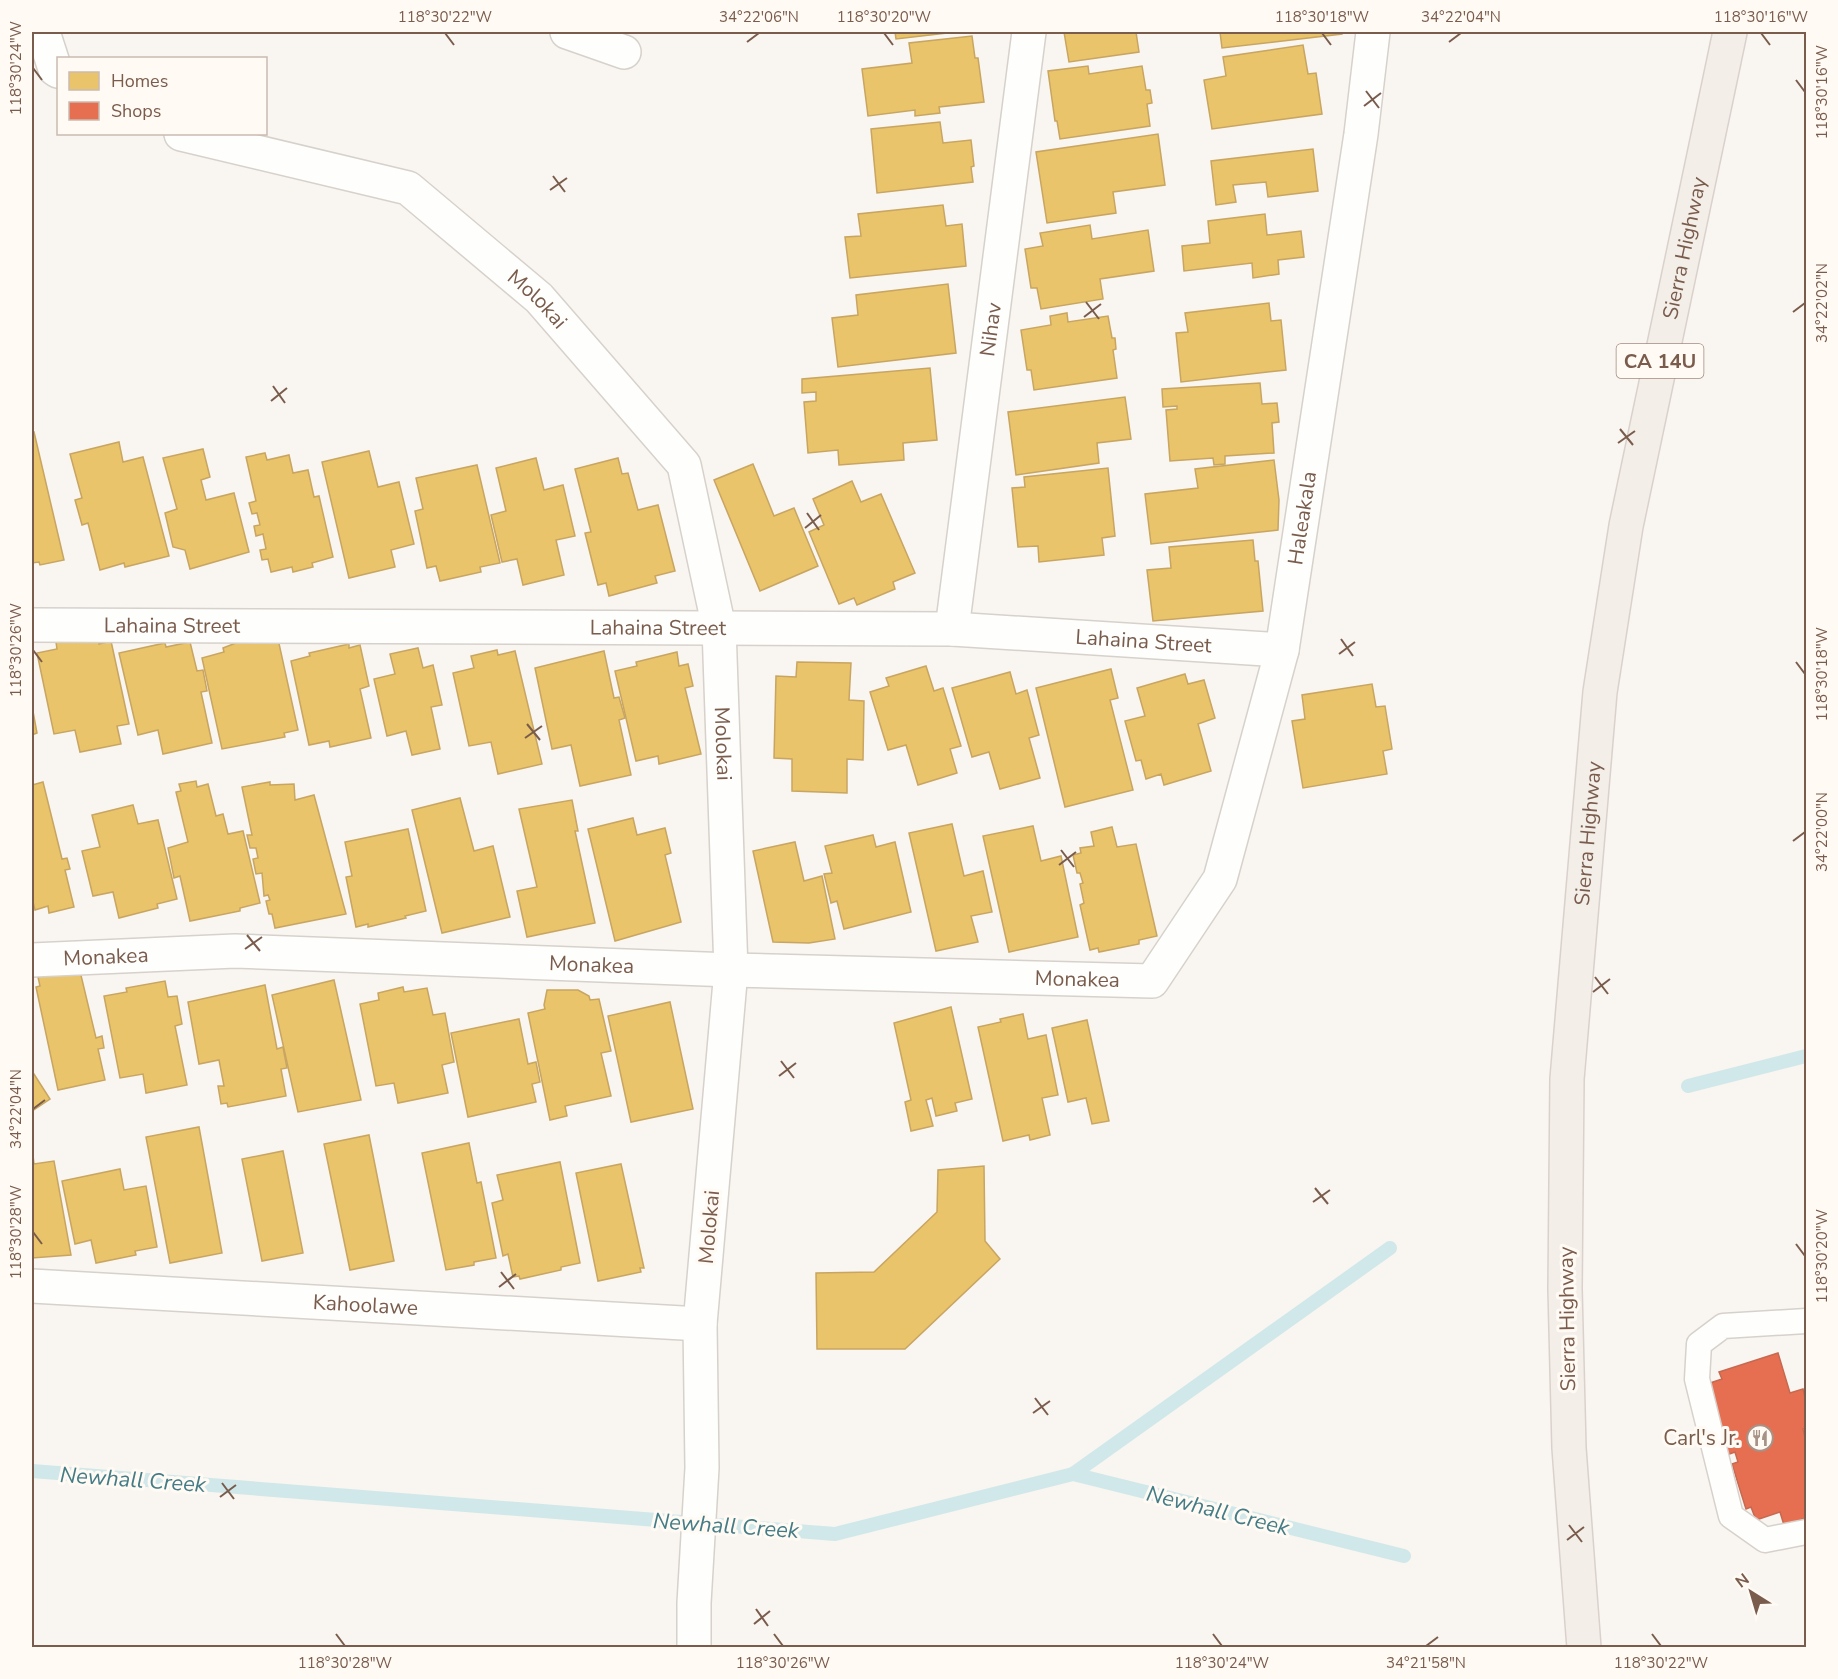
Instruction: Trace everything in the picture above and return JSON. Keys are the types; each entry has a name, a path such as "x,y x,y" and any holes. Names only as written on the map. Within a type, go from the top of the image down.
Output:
{"main road":[{"name":"Sierra Highway","path":"1584,1647 1569,1448 1565,1289 1567,1079 1600,692 1626,526 1730,32"}],"street":[{"path":"43,32 57,70"},
{"path":"567,32 624,52"},
{"name":"Nihav","path":"952,629 1029,32"},
{"name":"Haleakala","path":"1152,981 1220,879 1282,650 1361,134 1373,32"},
{"name":"Molokai","path":"185,135 408,188 539,298 684,465 719,628 731,970 700,1324 702,1468 693,1647"},
{"name":"Lahaina Street","path":"32,625 952,629 1282,650"},
{"name":"Monakea","path":"32,960 235,951 731,970 1152,981"},
{"name":"Kahoolawe","path":"32,1286 700,1324"}],"lane":[{"path":"1806,1321 1724,1326 1699,1344 1697,1380 1731,1516 1765,1540 1806,1532"}],"building: Homes":[{"path":"895,32 956,32 896,39"},
{"path":"1064,32 1136,32 1139,52 1069,62"},
{"path":"1220,32 1342,32 1342,34 1222,48"},
{"path":"972,36 975,58 978,58 984,102 939,107 940,113 915,116 915,110 868,116 862,69 912,63 909,43"},
{"path":"1303,45 1308,74 1316,73 1322,114 1212,129 1204,80 1226,76 1223,57"},
{"path":"1088,66 1089,74 1142,66 1146,90 1150,90 1152,103 1147,104 1150,126 1060,139 1048,71"},
{"path":"940,122 943,143 971,140 973,182 877,193 871,129"},
{"path":"1158,134 1165,185 1113,192 1116,213 1047,223 1036,152"},
{"path":"1313,149 1318,191 1268,197 1266,182 1233,185 1236,202 1216,205 1211,161"},
{"path":"943,205 946,226 962,224 966,266 850,278 845,237 861,236 858,214"},
{"path":"1265,214 1267,235 1301,231 1304,257 1278,260 1279,274 1253,278 1252,263 1184,271 1182,246 1210,243 1208,221"},
{"path":"1090,225 1092,239 1148,230 1154,271 1100,279 1103,299 1041,309 1037,288 1031,288 1025,249 1043,246 1040,233"},
{"path":"948,284 956,353 838,367 832,318 858,315 856,295"},
{"path":"1269,303 1271,321 1281,320 1286,370 1181,382 1176,333 1188,332 1185,313"},
{"path":"1067,313 1068,322 1108,316 1112,338 1115,338 1116,349 1113,350 1117,378 1034,390 1031,370 1027,370 1021,330 1051,325 1050,316"},
{"path":"930,368 937,440 903,443 904,460 839,465 838,450 808,453 804,402 816,401 816,392 802,393 802,379"},
{"path":"1260,383 1262,404 1277,403 1279,422 1272,423 1274,453 1225,456 1225,464 1214,465 1213,458 1170,461 1166,410 1177,409 1177,406 1163,407 1162,389"},
{"path":"1125,397 1131,439 1097,443 1099,463 1016,475 1008,412"},
{"path":"34,432 64,560 40,565 39,562 32,563 32,433"},
{"path":"119,442 123,462 143,457 169,556 125,567 124,563 100,570 88,523 82,525 75,500 82,498 70,454"},
{"path":"203,449 210,477 201,480 206,500 234,493 249,552 190,569 185,550 173,547 165,513 177,509 163,458"},
{"path":"369,451 378,487 399,482 414,544 391,550 395,567 349,578 322,462"},
{"path":"265,453 267,460 289,455 293,473 308,470 314,497 319,496 333,557 312,563 313,567 293,572 292,567 271,572 268,559 262,560 260,550 266,549 263,534 256,536 254,526 260,525 257,513 252,514 249,503 256,501 246,457"},
{"path":"536,458 544,490 563,485 575,536 556,540 564,575 523,585 517,559 502,562 491,515 506,511 496,468"},
{"path":"618,458 622,474 628,473 638,510 658,505 675,571 655,576 657,583 609,596 606,583 598,585 585,533 591,532 575,469"},
{"path":"1274,460 1279,500 1278,530 1151,544 1145,494 1198,488 1195,469"},
{"path":"753,464 774,516 794,508 818,566 760,591 714,480"},
{"path":"477,465 500,563 480,567 481,572 440,581 436,566 427,568 415,511 423,509 416,478"},
{"path":"1108,468 1115,536 1102,538 1104,555 1039,562 1038,546 1018,547 1012,488 1025,487 1024,477"},
{"path":"852,481 861,502 881,494 915,573 893,582 895,589 857,605 854,598 839,604 809,532 824,525 813,499"},
{"path":"1253,540 1255,561 1258,561 1263,611 1153,621 1147,570 1171,568 1169,547"},
{"path":"97,633 99,644 111,641 129,724 117,726 121,744 80,752 75,730 54,734 37,653 57,649 56,642"},
{"path":"246,639 278,639 298,730 284,733 285,737 222,749 202,658 224,652 223,648"},
{"path":"190,642 197,671 203,670 207,691 201,692 212,743 163,754 158,730 138,735 119,653 165,643 166,647"},
{"path":"349,644 349,648 360,645 369,686 360,689 371,738 330,747 329,741 309,745 291,661 310,656 309,653"},
{"path":"418,648 423,668 433,665 442,705 431,707 440,749 412,755 406,731 387,736 374,679 395,674 390,654"},
{"path":"497,650 498,655 515,651 542,764 498,774 491,742 469,746 453,673 474,668 471,656"},
{"path":"604,651 614,698 619,697 625,718 619,720 631,775 580,786 571,745 552,749 535,668"},
{"path":"677,652 679,666 688,664 693,686 685,688 701,754 659,764 658,756 636,761 615,671 637,666 636,662"},
{"path":"797,662 851,663 849,700 864,701 863,760 847,759 847,793 792,791 792,759 774,758 776,676 796,677"},
{"path":"926,666 934,691 943,688 961,746 950,749 957,773 918,785 906,745 888,750 870,692 889,686 886,678"},
{"path":"1111,669 1118,698 1110,700 1133,790 1065,807 1036,688"},
{"path":"1010,672 1016,694 1027,690 1039,735 1029,738 1040,778 1000,789 989,752 972,757 952,688"},
{"path":"1185,674 1188,684 1204,680 1215,718 1198,724 1211,771 1164,785 1161,774 1146,779 1141,760 1136,761 1125,721 1145,716 1137,688"},
{"path":"1372,684 1376,707 1385,706 1392,749 1383,751 1387,774 1303,788 1292,721 1305,719 1302,695"},
{"path":"32,706 37,733 32,735"},
{"path":"196,781 197,787 208,784 216,816 223,814 228,834 243,831 260,903 240,908 240,911 190,921 180,876 174,878 168,848 188,842 176,792 181,791 179,784"},
{"path":"43,782 62,859 67,858 70,869 65,870 74,907 49,913 48,906 35,910 32,898 32,785"},
{"path":"270,782 270,785 294,784 295,800 314,795 346,914 275,928 266,901 270,900 268,895 264,896 262,873 256,874 253,859 258,858 256,848 250,848 247,835 252,835 242,787"},
{"path":"460,798 474,851 493,846 510,917 442,933 412,810"},
{"path":"572,800 578,831 575,831 595,923 527,937 517,891 537,887 519,809"},
{"path":"133,805 138,824 158,820 177,899 157,904 158,908 119,918 113,892 93,896 82,851 100,847 92,815"},
{"path":"633,818 637,835 665,828 671,853 665,855 681,922 615,941 588,829"},
{"path":"952,824 964,876 983,871 992,912 971,916 978,942 936,951 909,833"},
{"path":"1033,826 1041,861 1061,856 1078,937 1009,952 983,836"},
{"path":"1112,827 1117,847 1136,844 1157,936 1139,940 1139,944 1099,952 1098,948 1090,950 1080,905 1084,903 1080,884 1083,883 1080,873 1077,873 1073,855 1081,853 1080,848 1094,846 1091,832"},
{"path":"408,829 426,911 368,927 368,924 356,927 346,877 352,876 345,842"},
{"path":"873,835 876,847 895,842 911,912 844,929 837,901 831,903 824,874 832,873 825,846"},
{"path":"795,842 804,881 822,876 835,939 809,943 773,942 753,851"},
{"path":"79,967 96,1038 102,1036 104,1048 98,1049 105,1080 58,1090 36,987 40,986 38,977"},
{"path":"334,980 361,1100 298,1112 272,995"},
{"path":"165,981 168,997 177,996 182,1024 175,1026 187,1085 146,1093 143,1074 120,1078 104,996 127,992 126,988"},
{"path":"265,985 277,1049 283,1047 287,1068 281,1069 286,1096 228,1107 227,1103 221,1104 218,1086 224,1086 219,1060 199,1064 188,1002"},
{"path":"403,987 404,992 427,988 433,1015 445,1013 454,1062 442,1065 448,1093 398,1103 394,1083 376,1086 360,1004 379,1000 378,993"},
{"path":"547,990 578,990 589,996 590,1000 599,999 611,1051 601,1053 611,1096 565,1106 567,1116 550,1120 528,1013 545,1009"},
{"path":"670,1002 693,1109 631,1122 608,1016"},
{"path":"951,1007 972,1099 955,1103 957,1111 936,1116 932,1098 926,1100 933,1126 911,1131 905,1102 911,1100 894,1023"},
{"path":"1023,1014 1028,1039 1046,1035 1058,1095 1042,1098 1050,1135 1030,1140 1029,1135 1003,1141 978,1027"},
{"path":"519,1019 528,1064 536,1062 540,1082 532,1084 536,1102 468,1117 451,1033"},
{"path":"1087,1020 1109,1121 1092,1124 1086,1098 1068,1102 1052,1028"},
{"path":"32,1071 50,1099 32,1111"},
{"path":"199,1127 222,1253 170,1263 146,1137"},
{"path":"369,1135 394,1261 350,1270 324,1144"},
{"path":"469,1143 477,1183 481,1182 496,1258 446,1270 422,1153"},
{"path":"32,1147 34,1164 54,1161 71,1255 32,1258"},
{"path":"283,1151 303,1253 262,1261 242,1159"},
{"path":"560,1162 580,1263 561,1267 561,1270 520,1279 519,1276 513,1277 508,1254 503,1256 492,1203 503,1200 497,1175"},
{"path":"621,1164 644,1268 640,1268 641,1272 598,1281 576,1173"},
{"path":"984,1166 985,1241 1000,1259 905,1349 817,1349 816,1273 874,1272 937,1212 938,1170"},
{"path":"120,1169 124,1190 146,1186 157,1247 135,1251 136,1255 96,1263 91,1240 75,1244 62,1181"}],"building: Shops":[{"name":"Carl's Jr.","path":"1778,1353 1790,1393 1803,1389 1806,1401 1806,1428 1803,1429 1806,1441 1806,1518 1784,1525 1780,1512 1756,1520 1751,1507 1746,1509 1732,1464 1738,1462 1735,1452 1721,1457 1701,1386 1722,1379 1719,1372"}],"waterway":[{"path":"1688,1086 1806,1056"},
{"path":"1073,1474 1390,1248"},
{"name":"Newhall Creek","path":"32,1471 835,1534 1073,1474 1404,1556"}],"place":[{"name":"Carl's Jr.","path":"1760,1438"}]}
